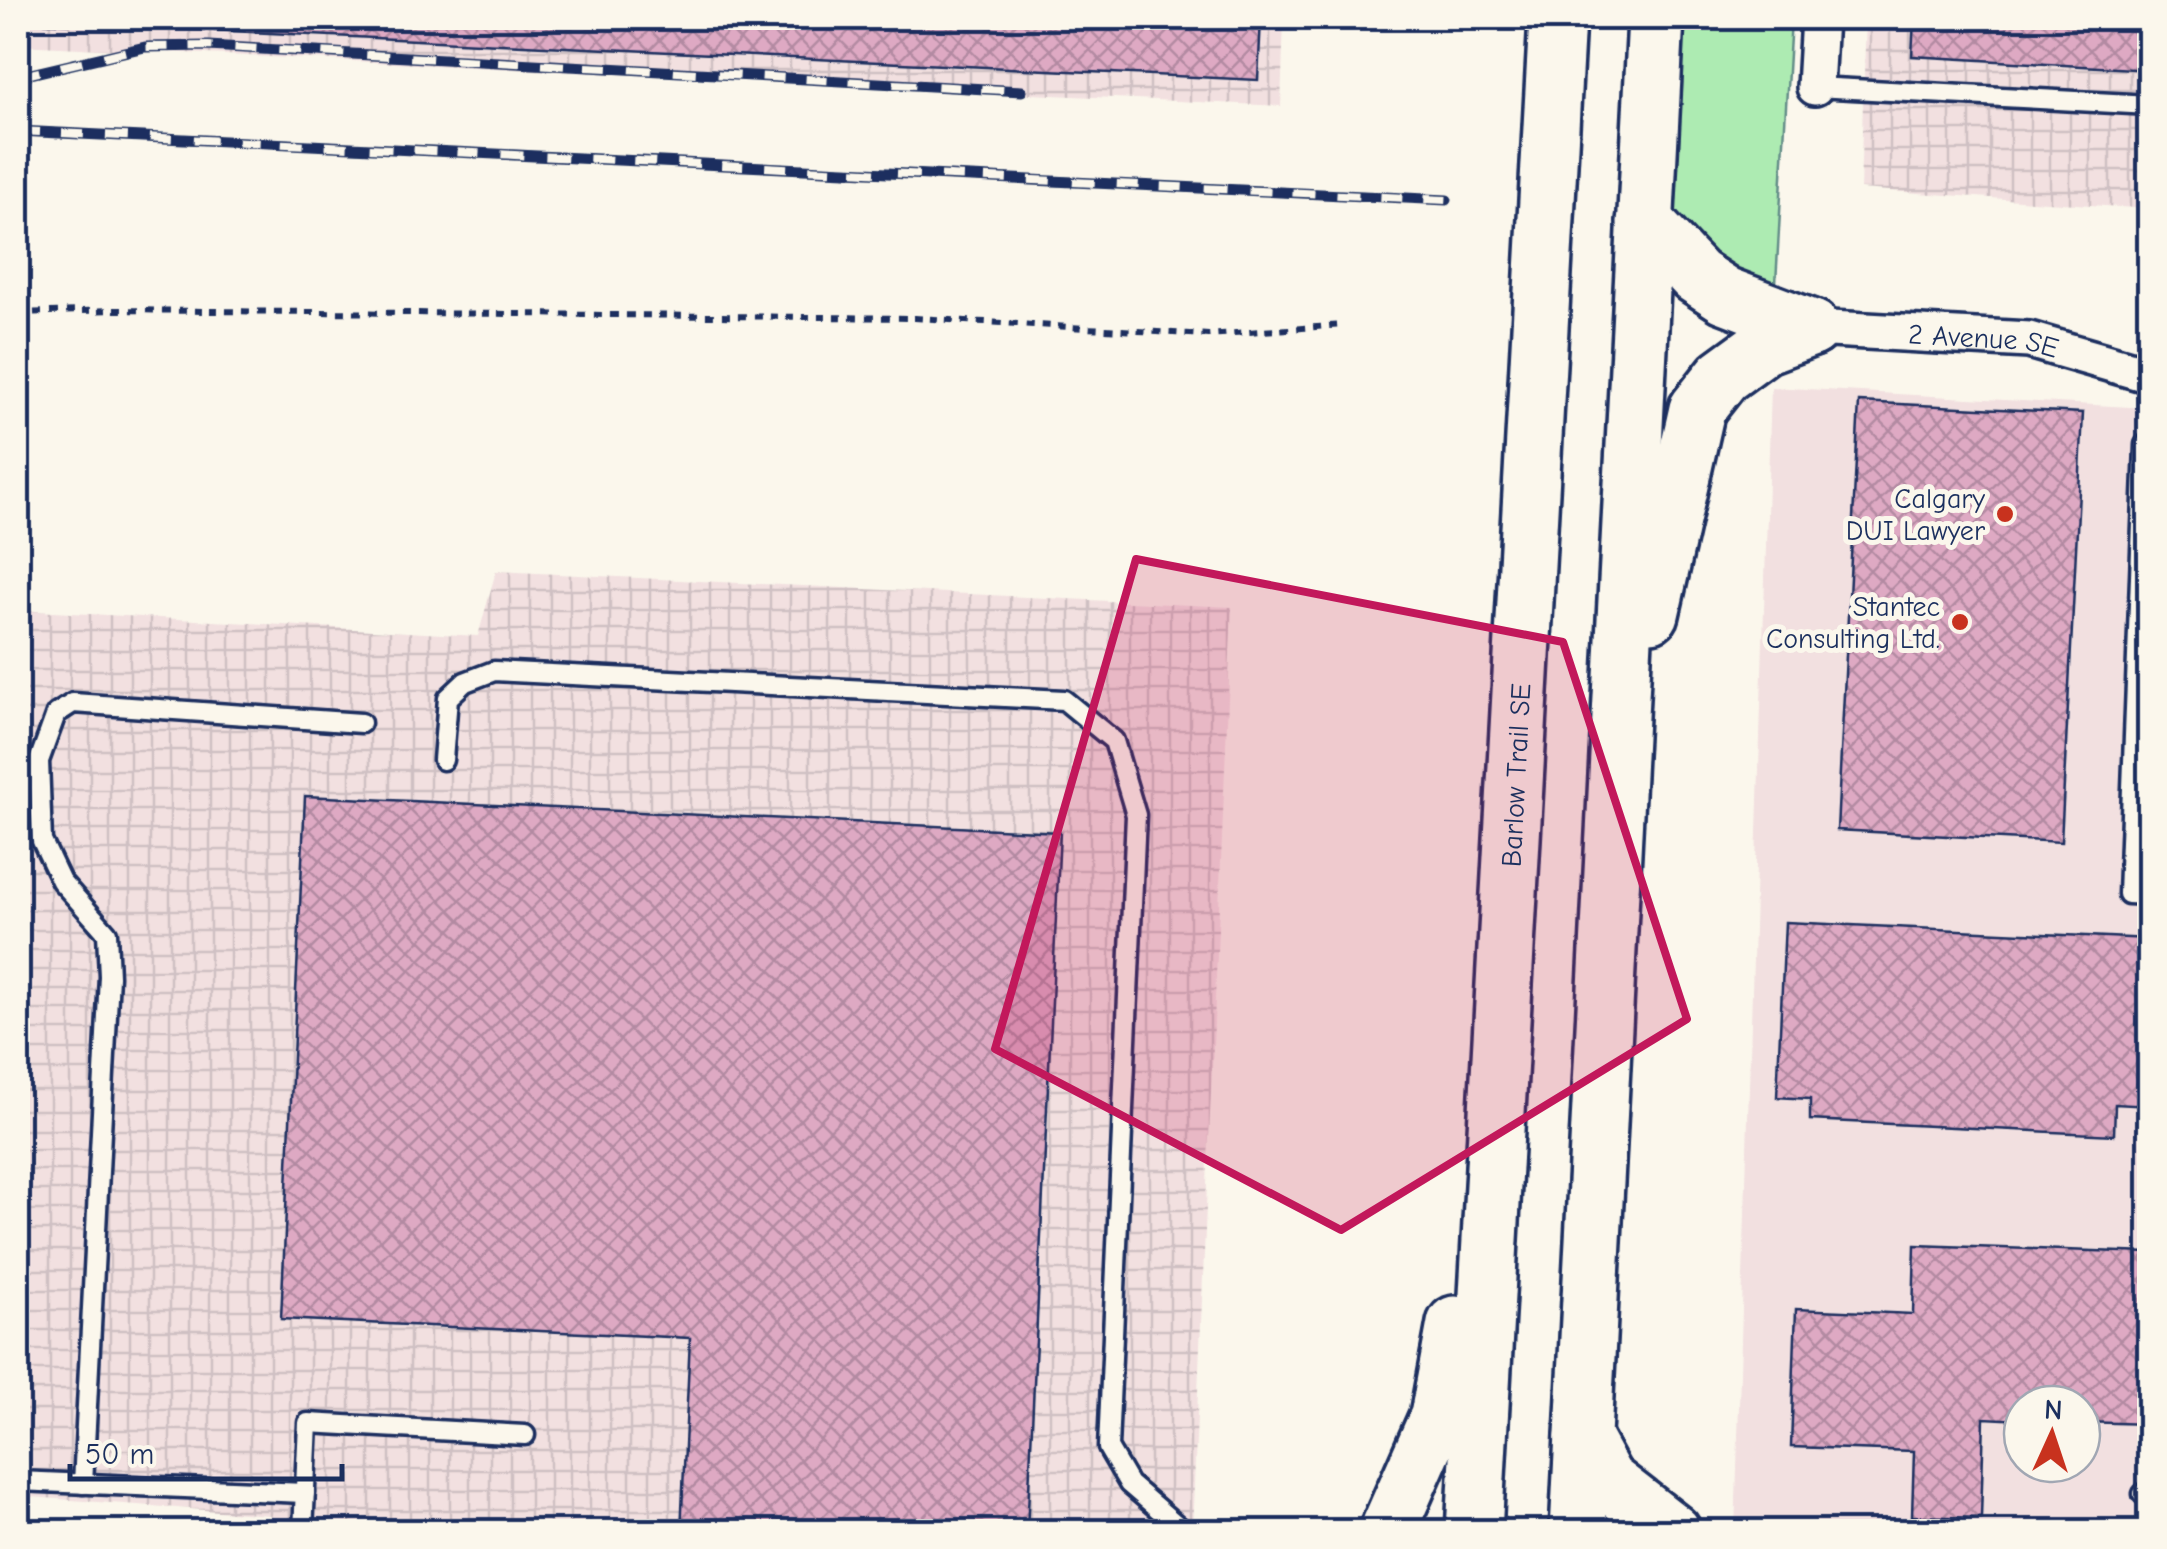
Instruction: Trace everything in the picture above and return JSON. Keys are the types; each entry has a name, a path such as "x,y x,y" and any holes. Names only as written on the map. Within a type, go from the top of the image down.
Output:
{"main road":[{"name":"Barlow Trail SE","path":"1474,1532 1557,18"},
{"path":"1578,1532 1656,18"},
{"path":"1645,222 1696,276 1725,295 1812,328"},
{"path":"1623,659 1652,612 1697,409 1724,376 1764,346 1812,328"},
{"path":"1387,1532 1438,1416 1450,1366 1473,1201 1495,1125"},
{"path":"1583,1438 1606,1480 1672,1532"}],"street":[{"path":"1815,87 1819,18"},
{"name":"2 Avenue SE","path":"1812,328 2029,340 2150,375"}],"lane":[{"path":"1815,87 2150,105"},
{"path":"2145,444 2144,624 2128,894 2150,895"},
{"path":"443,760 448,698 465,682 494,671 1064,700 1114,740 1136,815 1108,1448 1130,1484 1185,1532"},
{"path":"83,1484 109,976 107,933 60,881 42,841 39,761 56,714 73,703 361,724"},
{"path":"304,1532 308,1422 526,1435"},
{"path":"18,1481 305,1493"}],"path":[{"path":"18,313 110,310 915,318 1208,335 1343,325"}],"highlighted area":[{"path":"1136,559 1563,642 1687,1019 1341,1230 995,1049"}],"shaded area":[{"path":"18,18 1284,18 1281,106 18,45"},
{"path":"1866,18 2149,18 2149,209 1860,189"},
{"path":"1771,387 2149,408 2149,1531 1735,1532"},
{"path":"496,571 1232,607 1192,1531 270,1532 270,1515 18,1496 18,610 478,636"}],"green space":[{"path":"1678,18 1791,18 1776,283 1703,258 1686,242 1677,221 1670,133"}],"building":[{"path":"18,18 1261,18 1258,80"},
{"path":"1914,18 2150,18 2150,70 1912,56"},
{"name":"Stantec Consulting Ltd.","path":"1859,402 2083,413 2061,842 1837,830"},
{"path":"305,796 1060,832 1027,1532 681,1532 690,1338 281,1319"},
{"path":"1785,922 2150,939 2150,1106 2115,1104 2114,1135 1810,1120 1810,1099 1777,1097"},
{"path":"1915,1245 2150,1253 2148,1424 2102,1423 2102,1384 2002,1384 2002,1419 1984,1418 1981,1518 1912,1516 1914,1451 1791,1447 1796,1309 1913,1314"}],"railway":[{"path":"18,77 145,47 208,46 1022,91"},
{"path":"18,131 1447,200"}],"place":[{"name":"Calgary DUI Lawyer","path":"2005,514"},
{"name":"Stantec Consulting Ltd.","path":"1960,622"}]}
